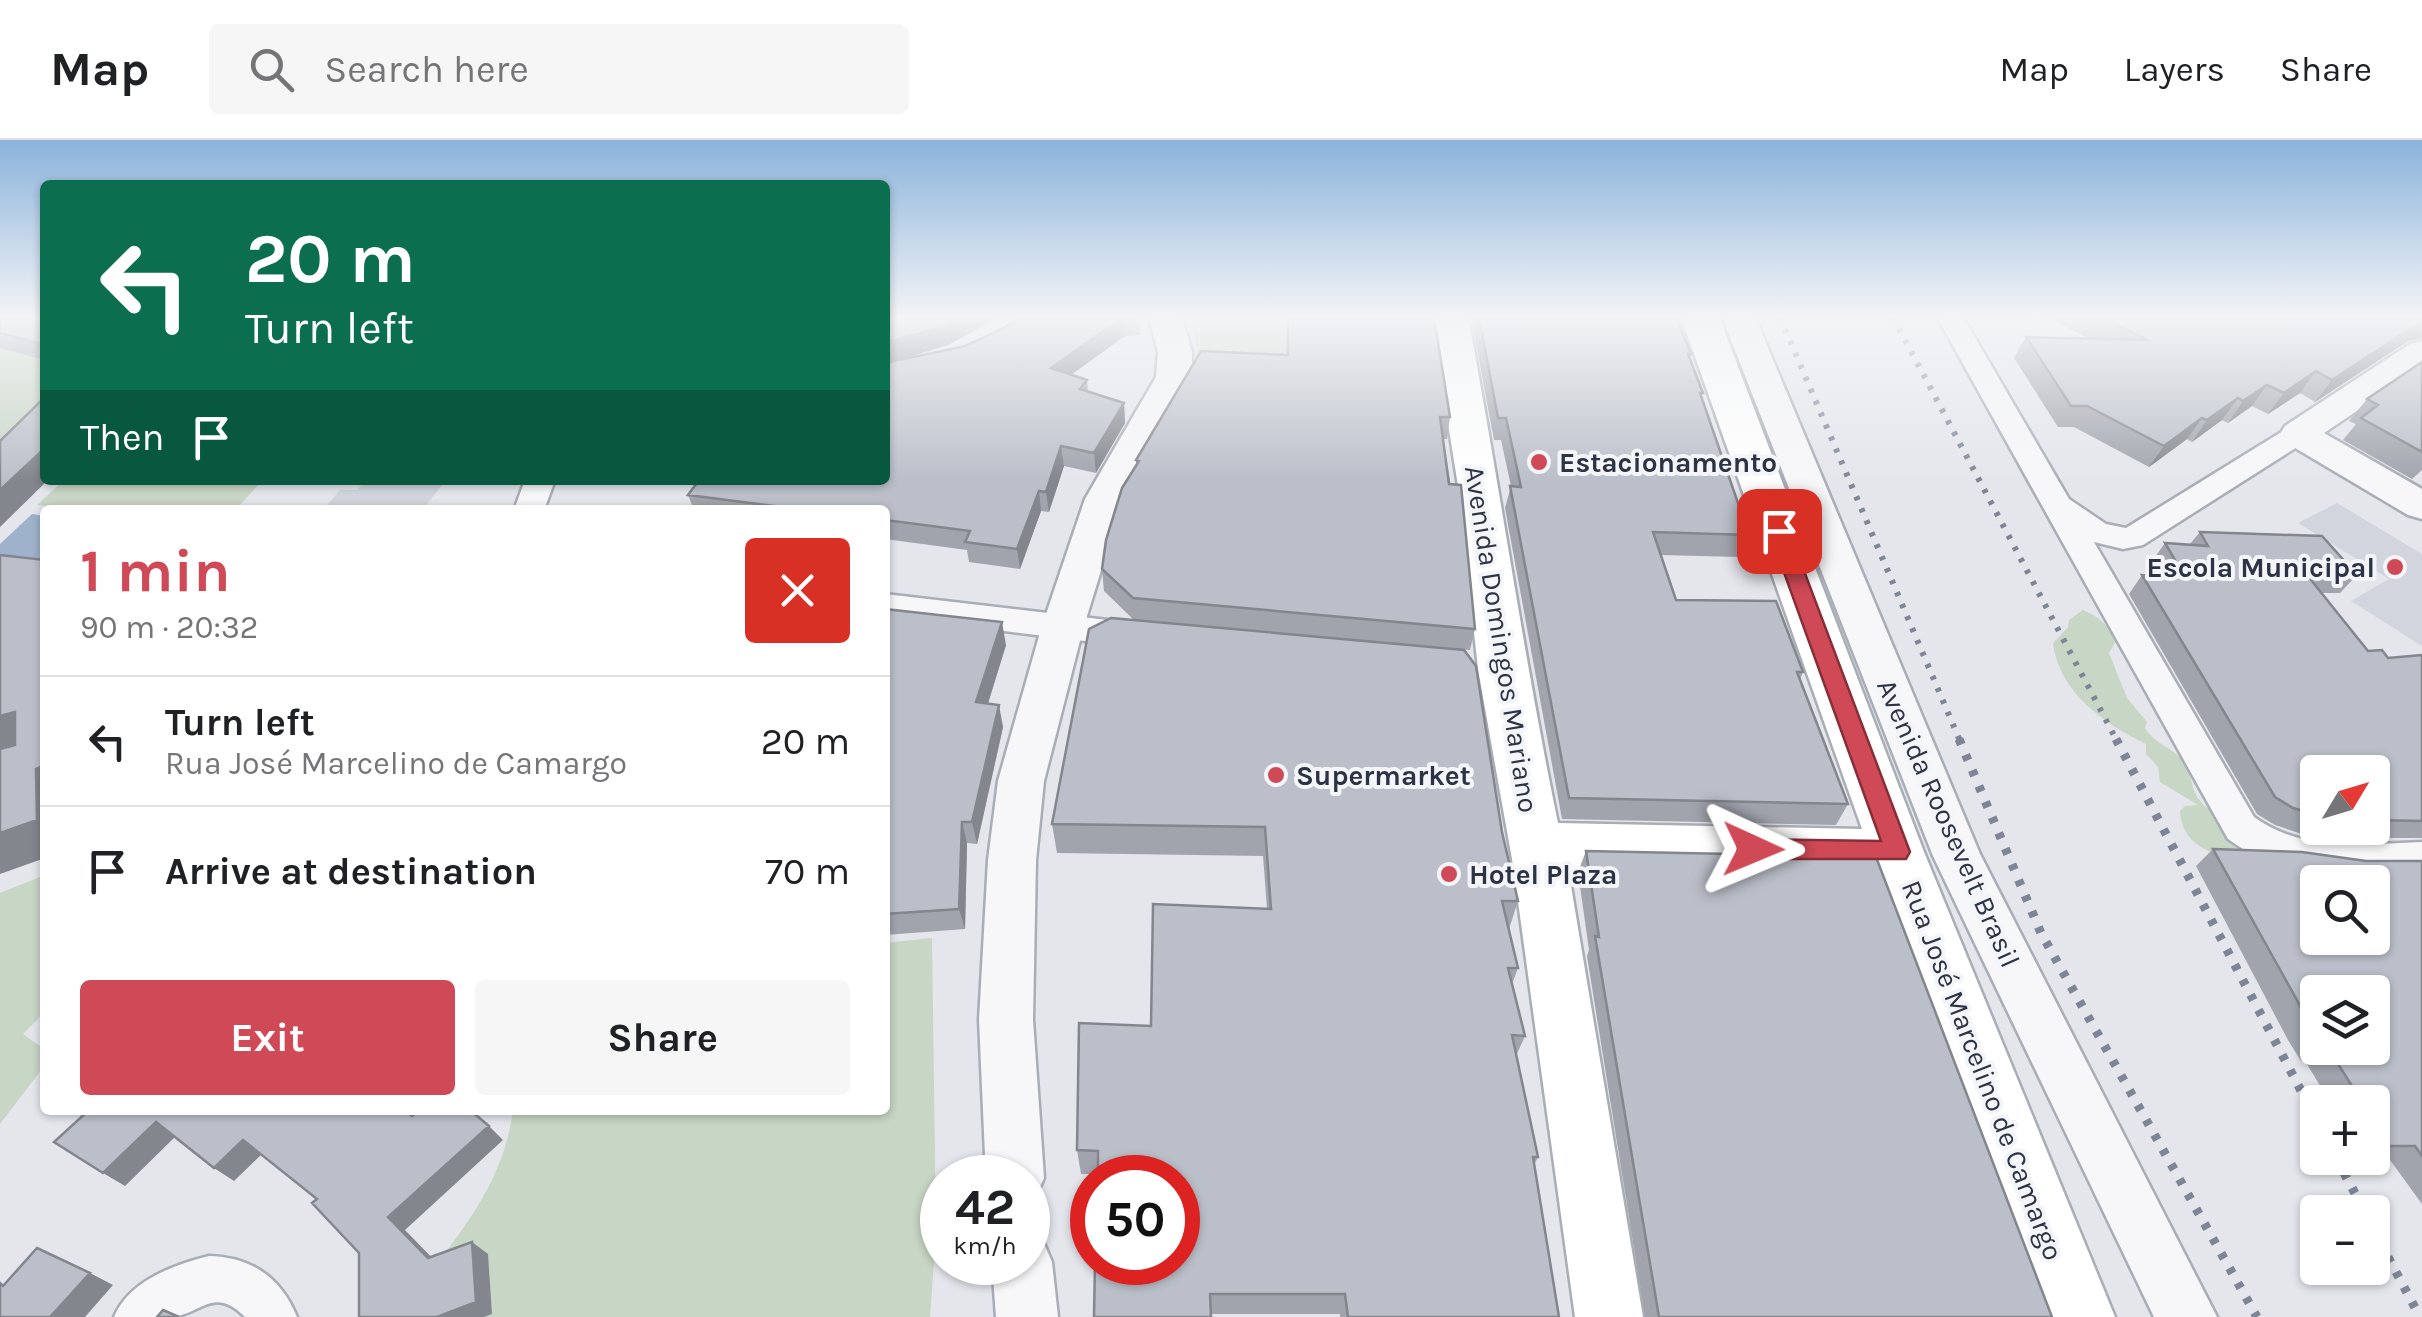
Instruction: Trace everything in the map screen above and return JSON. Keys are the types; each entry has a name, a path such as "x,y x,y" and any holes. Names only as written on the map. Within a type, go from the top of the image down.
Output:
{"main road":[{"name":"Avenida Domingos Mariano","path":"1459,372 1479,486 1483,668 1536,845 1609,1317"},
{"name":"Rua José Marcelino de Camargo","path":"1721,372 1898,852 2081,1317"},
{"path":"1536,845 1898,852"}],"street":[{"path":"1014,1155 1006,1020 1012,860 1021,781 1062,629 1104,499 1174,372"},
{"name":"Avenida Roosevelt Brasil","path":"1761,372 1957,856 2186,1317"},
{"path":"1982,372 2233,819 2259,842 2302,858 2422,858"},
{"path":"2056,500 2075,519 2106,536 2126,540 2138,536 2392,372"},
{"path":"2298,434 2422,506"},
{"path":"2104,586 2138,536"},
{"path":"890,605 1158,638"},
{"path":"141,1315 182,1288 222,1278 256,1291 273,1317"},
{"path":"1024,1285 1027,1317"}],"shaded area":[{"path":"362,485 442,485 426,505 327,505 340,490 357,490"},
{"name":"Escola Municipal","path":"2337,503 2422,554 2422,646 2351,601 2389,579 2298,523"}],"green space":[{"path":"0,372 40,372 40,432 0,472"},
{"path":"59,485 258,485 240,505 37,505"},
{"path":"2083,610 2110,630 2116,641 2109,653 2127,698 2147,722 2145,728 2149,733 2185,763 2201,802 2233,830 2238,838 2237,857 2217,854 2192,840 2180,811 2185,806 2198,805 2160,782 2158,767 2146,754 2146,744 2100,716 2064,677 2053,643 2068,627 2069,620"},
{"path":"40,877 40,1017 23,1034 40,1046 40,1072 0,1124 0,893"},
{"path":"932,938 935,1155 920,1155 920,1285 932,1285 930,1317 399,1317 484,1196 497,1170 512,1115 890,1115 890,942"}],"water":[{"path":"32,514 40,515 40,578 0,574 0,544"}],"building":[{"path":"890,372 1063,372 1087,380 1080,389 1124,403 1094,453 1061,446 1046,492 1039,491 1017,549 965,542 970,531 890,521 890,505 767,505 688,495 695,485 890,485"},
{"path":"1189,372 1443,372 1450,417 1440,417 1449,484 1461,485 1475,629 1133,598 1102,569 1106,540 1122,488 1139,461 1136,460"},
{"path":"1489,372 1695,372 1749,535 1653,532 1676,600 1776,601 1803,672 1797,672 1848,804 1569,798 1510,486 1521,487 1506,418 1498,418"},
{"path":"2049,372 2315,372 2284,393 2267,385 2243,401 2238,398 2164,446 2087,406 2071,406"},
{"path":"2318,372 2344,372 2332,380"},
{"path":"2407,372 2422,372 2422,452 2361,418 2378,405 2367,399"},
{"path":"40,402 40,453 0,490 0,441"},
{"path":"2200,532 2322,536 2357,575 2307,575 2368,651 2382,650 2388,658 2422,655 2422,821 2390,820 2390,755 2300,755 2300,810 2275,797 2142,575 2185,577 2165,543 2208,546"},
{"path":"0,555 40,559 37,820 0,833 0,749 15,745 15,712 0,716"},
{"path":"890,610 1002,622 976,702 999,705 972,822 962,822 959,909 890,914"},
{"path":"1111,618 1464,650 1476,666 1502,832 1518,901 1502,901 1518,968 1508,968 1525,1036 1512,1035 1538,1157 1533,1157 1559,1317 1348,1317 1345,1294 1210,1294 1211,1317 1094,1317 1095,1285 1200,1285 1200,1155 1098,1155 1098,1151 1077,1150 1079,1023 1151,1026 1153,904 1271,909 1265,827 1052,824 1089,629"},
{"path":"2213,849 2302,852 2366,861 2422,861 2422,1156 2415,1146 2390,1146 2390,1085 2351,1085 2339,1065 2390,1065 2390,975 2300,975 2300,1006"},
{"path":"1586,851 1876,857 2052,1317 1659,1317 1595,936 1599,937"},
{"path":"84,1115 476,1115 489,1126 388,1217 428,1258 472,1242 476,1302 437,1317 359,1317 359,1253 312,1203 317,1199 243,1140 214,1168 156,1122 103,1173 54,1142"},
{"path":"37,1248 90,1273 50,1317 0,1317 0,1283 3,1286"},
{"path":"163,1310 179,1317 157,1317"}],"railway":[{"path":"1803,372 1960,741"},
{"path":"1922,372 2117,741"},
{"path":"1959,739 2041,933 2257,1317"},
{"path":"2116,739 2300,1089"},
{"path":"2345,1175 2356,1195"},
{"path":"2390,1261 2420,1317"}],"place":[{"name":"Estacionamento","path":"1539,462"},
{"name":"Escola Municipal","path":"2395,567"},
{"name":"Supermarket","path":"1276,775"},
{"name":"Hotel Plaza","path":"1449,874"}],"route":[{"path":"1753,849 1898,852 1779,531"}]}
